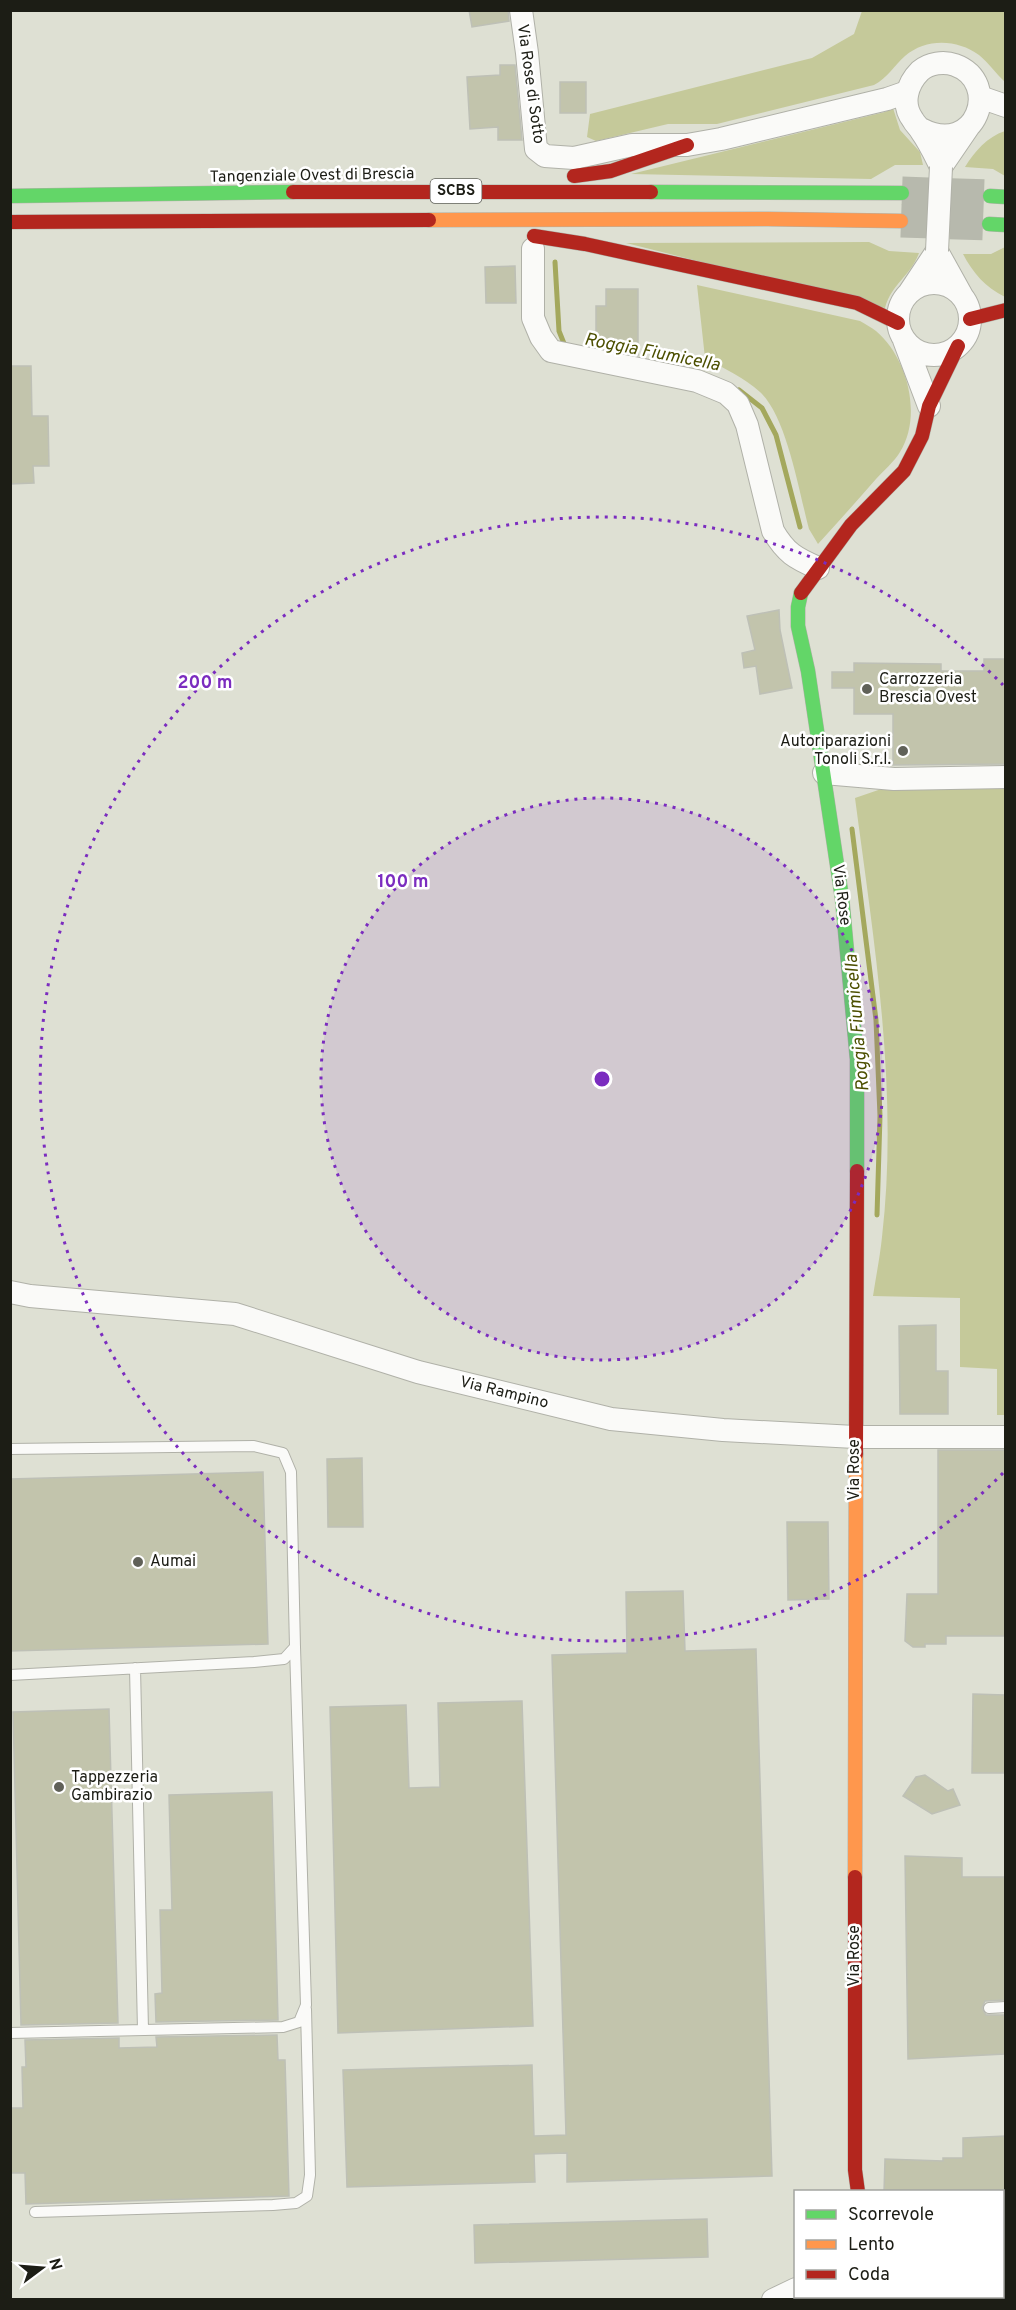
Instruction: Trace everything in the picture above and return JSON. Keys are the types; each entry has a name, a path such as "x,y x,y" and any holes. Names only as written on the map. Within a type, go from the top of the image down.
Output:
{"main road":[{"path":"560,176 583,176 611,171 687,145"},
{"path":"411,191 460,177"},
{"name":"Tangenziale Ovest di Brescia","path":"10,196 411,191 902,193"},
{"path":"990,196 1005,197"},
{"name":"SCBS","path":"10,222 768,219 901,221"},
{"path":"417,220 461,233 483,234"},
{"path":"989,224 1005,225"},
{"path":"524,242 548,236 857,303 901,331"},
{"path":"968,310 1005,310"},
{"name":"Via Rose","path":"855,2184 855,1437 859,1161 858,1059 842,898 824,773 798,626 798,607 802,591 851,525 904,471 921,436 928,406 958,346"}],"street":[{"name":"Via Rose di Sotto","path":"521,10 536,149 545,156 574,158 632,145 687,145 721,139 887,99 907,92"},
{"path":"901,331 912,348 923,354 936,356 948,353 958,346 967,333 968,310 937,251 941,167 906,106 907,92 913,78 924,68 938,63 953,64 967,71 976,83 980,98 978,113 941,167"},
{"path":"980,98 1005,106"},
{"path":"921,129 932,135 946,137 958,134 969,126"},
{"path":"524,242 533,318 541,337 551,351 697,381 726,393 738,404 747,425 773,531 783,547 794,557 818,568"},
{"path":"928,406 901,331 900,307 937,251"},
{"path":"908,294 919,286 932,283 945,285 957,292 968,310"},
{"path":"824,773 894,778 1005,777"},
{"name":"Via Rampino","path":"10,1292 30,1296 235,1314 418,1372 611,1419 723,1430 855,1437 1005,1437"},
{"path":"773,2300 794,2290"}],"lane":[{"path":"10,1449 254,1446 283,1453 291,1472 310,2175 307,2196 296,2203 273,2205 35,2212"},
{"path":"10,1675 284,1659 295,1647"},
{"path":"135,1668 143,2030"},
{"path":"10,2033 283,2027 299,2022 306,2005"},
{"path":"989,2008 1005,2007"}],"green space":[{"path":"862,11 1005,11 1005,82 983,58 970,50 951,44 932,44 913,50 874,85 717,124 668,124 596,141 587,137 590,114 812,58 854,34"},
{"path":"893,108 900,130 920,152 923,165 895,165 871,179 631,174 885,112"},
{"path":"1005,131 1005,176 993,169 965,167 982,145"},
{"path":"869,242 889,251 919,253 911,268 892,292 885,308 626,243"},
{"path":"1005,247 1005,297 980,279 963,254 991,254"},
{"path":"697,285 860,321 876,331 896,356 908,387 911,404 907,437 892,463 818,544 809,529 785,437 769,404 748,382 705,358"},
{"path":"1005,783 1005,1415 997,1415 997,1369 960,1367 960,1298 873,1296 881,1244 888,1127 882,1017 855,798 890,786"}],"building":[{"path":"469,10 508,10 509,21 472,27"},
{"path":"500,65 515,65 522,140 498,140 498,127 470,129 467,77 500,75"},
{"path":"560,82 586,82 586,113 560,113"},
{"path":"515,266 516,303 486,303 485,267"},
{"path":"606,289 638,289 638,355 596,346 596,306 606,306"},
{"path":"10,366 31,366 32,416 48,416 49,466 33,466 34,483 10,484"},
{"path":"779,610 780,630 792,688 760,694 756,666 744,668 742,653 755,650 747,616"},
{"path":"984,659 1005,659 1005,764 893,765 893,714 854,714 854,688 832,688 832,672 854,672 854,663 941,664 941,671 984,671"},
{"path":"936,1325 936,1371 948,1371 948,1414 900,1414 899,1326"},
{"path":"938,1450 1005,1450 1005,1636 946,1636 946,1644 925,1644 925,1647 913,1647 905,1641 907,1594 938,1594"},
{"path":"362,1458 363,1527 328,1527 327,1459"},
{"name":"Aumai","path":"263,1472 268,1644 10,1651 10,1479"},
{"path":"787,1522 828,1522 829,1599 788,1600"},
{"path":"683,1591 685,1651 756,1649 772,2176 567,2182 567,2153 534,2154 535,2182 347,2187 343,2070 532,2065 534,2136 566,2135 552,1655 627,1653 626,1592"},
{"path":"973,1694 1005,1695 1005,1773 972,1773"},
{"path":"522,1701 533,2026 338,2033 330,1707 406,1705 409,1788 440,1787 438,1703"},
{"path":"109,1709 118,2023 21,2025 13,1712"},
{"path":"925,1775 948,1791 953,1789 960,1805 932,1814 903,1796 916,1777"},
{"path":"272,1792 278,2020 156,2022 155,1994 162,1993 160,1910 172,1910 169,1795"},
{"path":"905,1856 962,1858 962,1877 1005,1877 1005,2000 985,2001 982,2008 986,2015 1005,2015 1005,2054 908,2059"},
{"path":"277,2035 278,2060 285,2060 289,2196 26,2204 25,2173 10,2173 10,2108 23,2108 22,2067 26,2067 25,2040 119,2038 119,2048 157,2047 156,2037"},
{"path":"1005,2136 1005,2192 1004,2190 884,2190 885,2159 943,2161 943,2158 963,2158 963,2138"},
{"path":"707,2219 708,2257 475,2263 474,2225"}],"waterway":[{"name":"Roggia Fiumicella","path":"555,262 559,331 565,346"},
{"name":"Roggia Fiumicella","path":"739,390 762,408 776,435 800,527"},
{"name":"Roggia Fiumicella","path":"852,829 876,1020 880,1116 877,1215"}],"tunnel":[{"path":"902,193 990,196"},
{"path":"901,221 989,224"}],"traffic: fast":[{"path":"10,196 293,192"},
{"path":"651,192 902,193"},
{"path":"990,196 1006,197"},
{"path":"989,224 1006,225"},
{"path":"801,593 798,626 808,671 842,898 857,1059 857,1171"}],"traffic: slow":[{"path":"429,220 901,221"},
{"path":"855,1877 856,1454"}],"traffic: jam":[{"path":"574,176 611,171 687,145"},
{"path":"293,192 651,192"},
{"path":"10,222 429,220"},
{"path":"534,236 585,244 857,303 898,323"},
{"path":"970,319 1006,310"},
{"path":"801,593 851,525 904,471 922,436 929,406 958,346"},
{"path":"856,1454 857,1171"},
{"path":"855,1877 855,2170 858,2190"}],"place":[{"name":"Carrozzeria Brescia Ovest","path":"867,689"},
{"name":"Autoriparazioni Tonoli S.r.l.","path":"903,751"},
{"name":"Aumai","path":"138,1562"},
{"name":"Tappezzeria Gambirazio","path":"59,1787"}]}
